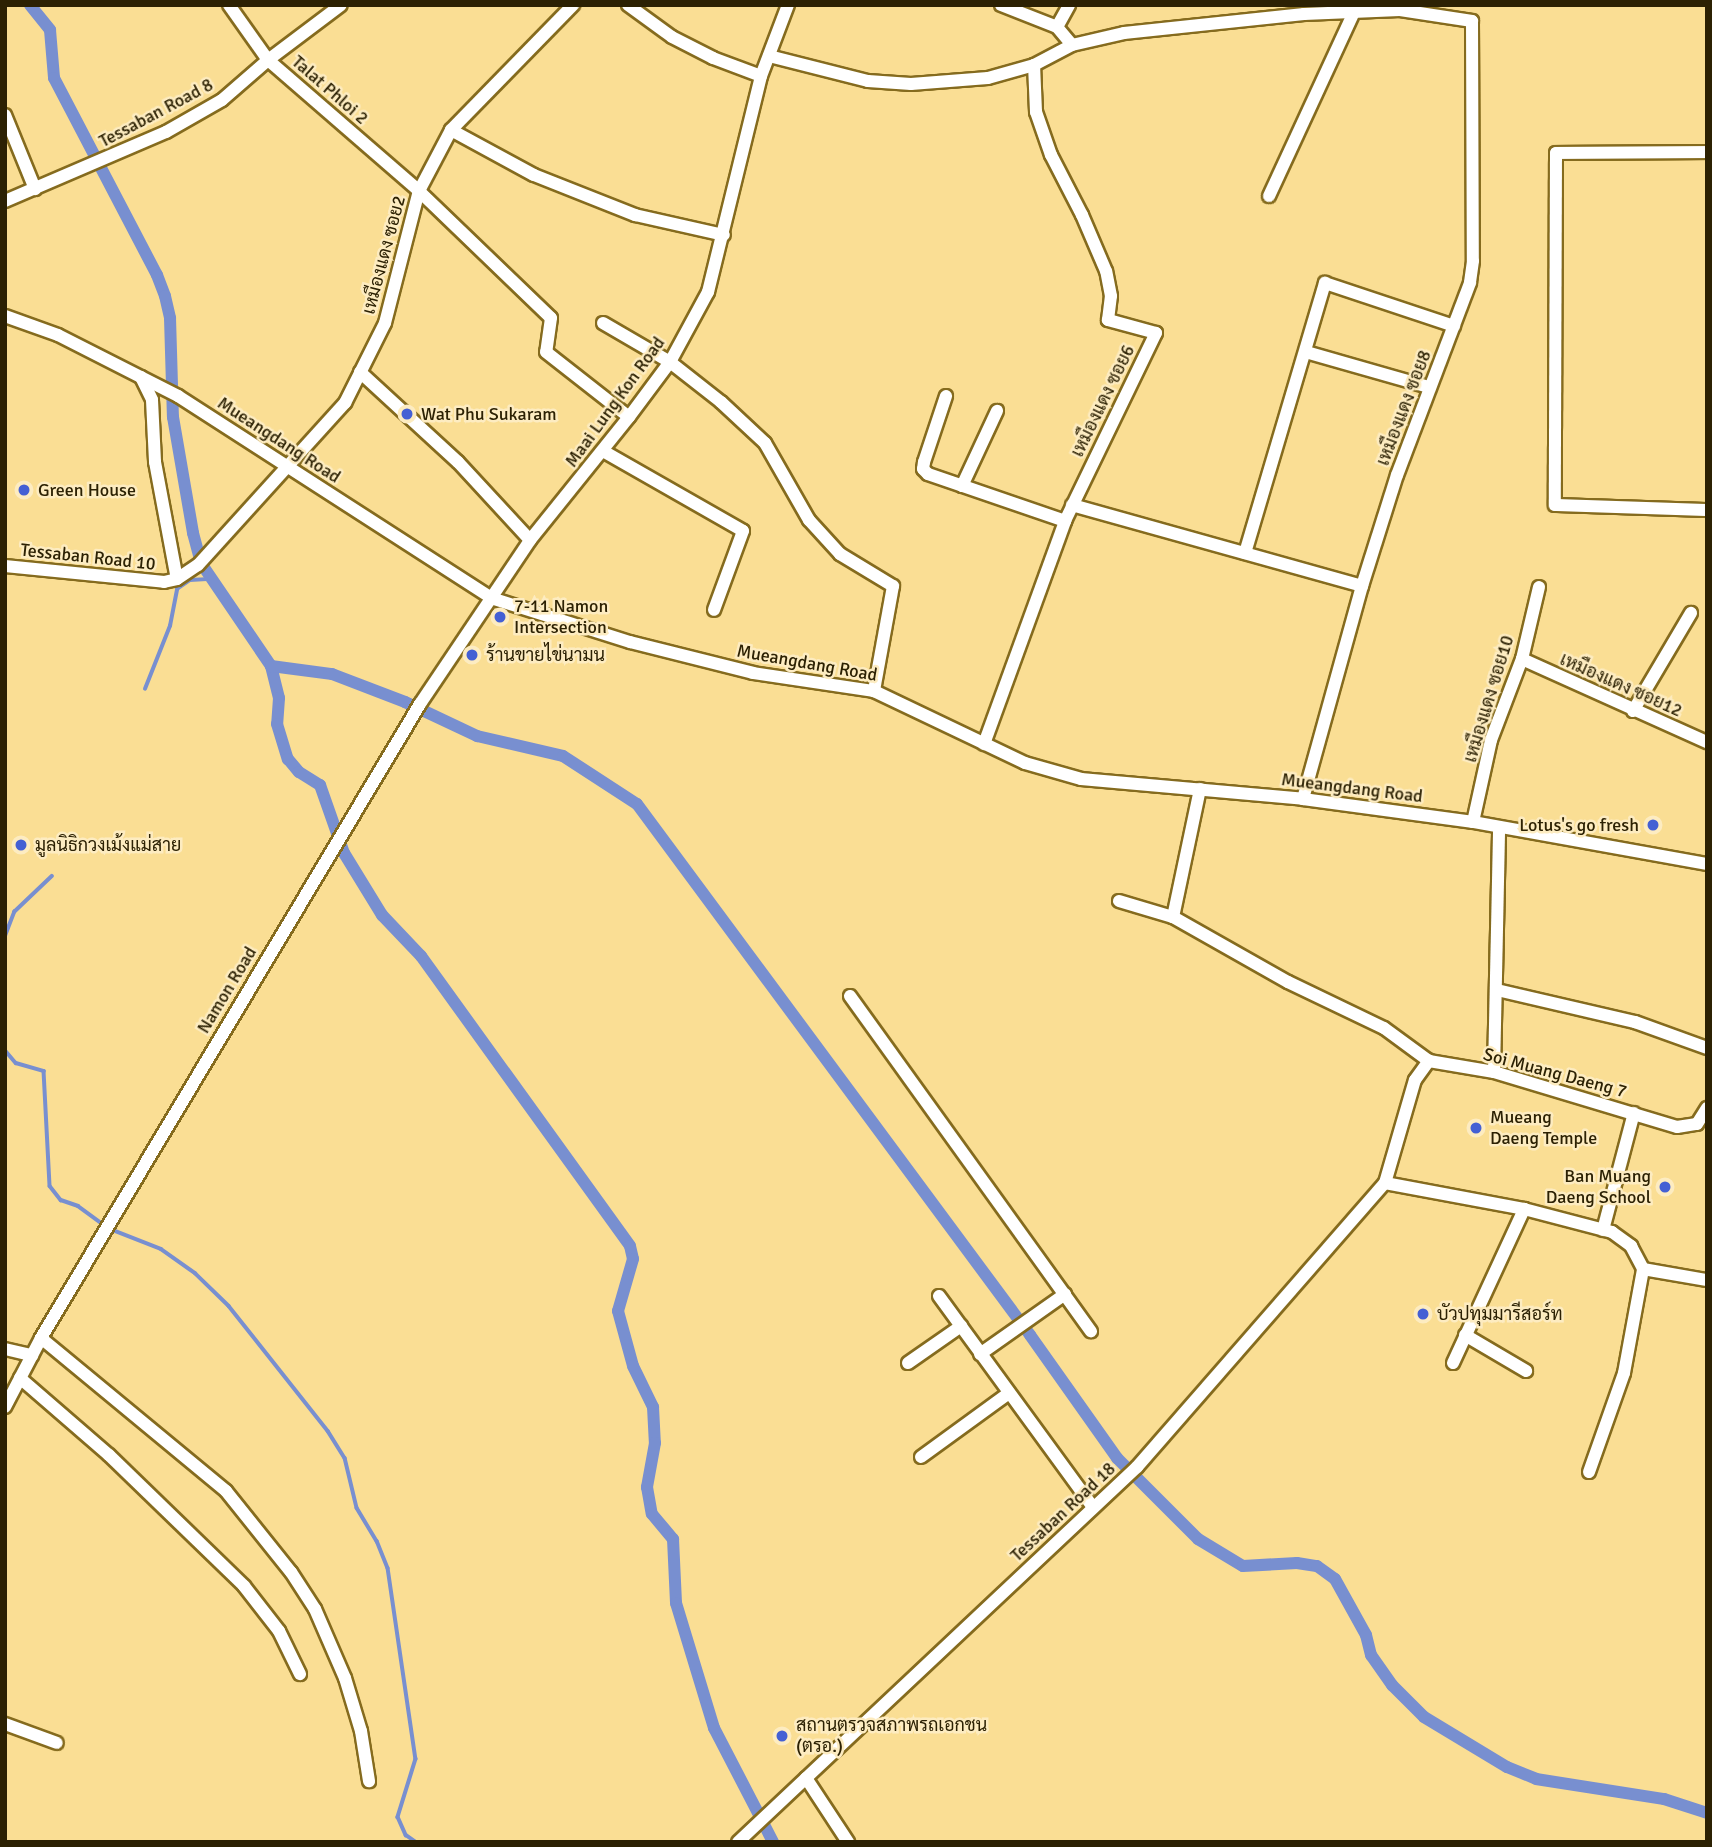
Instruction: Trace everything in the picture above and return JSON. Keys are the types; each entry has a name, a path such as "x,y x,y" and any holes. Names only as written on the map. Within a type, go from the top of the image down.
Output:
{"street":[{"name":"Talat Phloi 2","path":"229,5 268,60 419,191 551,318 547,352 629,417"},
{"name":"Tessaban Road 8","path":"5,201 103,162 166,132 222,100 268,60 341,5"},
{"name":"เหมืองแดง ซอย2","path":"289,467 345,403 385,323 419,191 451,130 573,5"},
{"name":"Maai Lung Kon Road","path":"491,598 530,540 603,451 670,362 708,292 761,76 788,5"},
{"path":"1001,5 1057,27 1072,45"},
{"path":"1057,27 1069,5"},
{"path":"631,6 672,37 713,58 761,76"},
{"path":"769,57 868,80 911,84 988,78 1034,65 1072,45 1124,33 1304,13 1402,8"},
{"name":"เหมืองแดง ซอย8","path":"1303,799 1362,586 1429,387 1470,283 1473,261 1472,21 1402,8"},
{"path":"1269,195 1354,12"},
{"name":"เหมืองแดง ซอย6","path":"984,744 1065,521 1156,333 1108,320 1111,296 1106,271 1082,215 1051,155 1036,112 1034,65"},
{"path":"5,115 35,190"},
{"path":"451,130 534,175 635,215 724,235"},
{"path":"1707,152 1556,153 1555,505 1707,510"},
{"path":"1245,553 1325,283 1454,326"},
{"name":"Mueangdang Road","path":"5,316 58,335 178,396 491,598 630,642 753,673 874,691 1025,764 1081,779 1303,799 1473,822 1707,864"},
{"path":"603,323 670,362 721,402 765,443 809,520 840,554 893,586 874,691"},
{"path":"1306,352 1429,387"},
{"path":"360,372 458,462 530,540"},
{"path":"144,378 152,400 155,461 182,576 198,565 289,467"},
{"path":"946,396 923,469 928,474 1065,521"},
{"path":"962,486 996,411"},
{"path":"603,451 743,531 715,610"},
{"path":"1072,505 1362,586"},
{"name":"Tessaban Road 10","path":"5,566 164,582 182,576"},
{"name":"เหมืองแดง ซอย10","path":"1473,822 1491,740 1522,659 1539,587"},
{"name":"Namon Road","path":"5,1407 104,1231 334,844 417,708 491,598"},
{"path":"1633,711 1691,613"},
{"name":"เหมืองแดง ซอย12","path":"1522,659 1707,742"},
{"path":"1173,917 1200,789"},
{"path":"1494,1072 1499,827"},
{"path":"1119,901 1173,917 1288,982 1384,1028 1429,1061 1415,1080 1385,1183 1524,1209 1603,1230 1631,1245 1643,1269 1624,1373 1589,1472"},
{"path":"1497,990 1635,1022 1707,1048"},
{"path":"850,996 1091,1331"},
{"name":"Soi Muang Daeng 7","path":"1429,1061 1494,1072 1676,1127 1690,1128 1698,1124 1707,1108"},
{"path":"1603,1230 1634,1113"},
{"name":"Tessaban Road 18","path":"743,1837 1137,1467 1385,1183"},
{"path":"1453,1363 1524,1209"},
{"path":"1643,1269 1707,1280"},
{"path":"980,1354 1065,1294"},
{"path":"939,1296 1093,1507"},
{"path":"908,1363 961,1326"},
{"path":"1465,1335 1526,1371"},
{"path":"41,1339 226,1491 291,1572 315,1609 345,1678 362,1731 369,1781"},
{"path":"5,1349 32,1355"},
{"path":"20,1378 118,1464 244,1586 279,1631 300,1674"},
{"path":"921,1457 1009,1393"},
{"path":"5,1724 57,1743"},
{"path":"806,1778 848,1842"}],"waterway":[{"path":"30,5 50,30 54,78 157,275 165,296 170,318 173,417 193,533 201,563 271,666 279,698 277,724 288,759 299,772 320,785 344,853 382,915 421,956 630,1246 633,1259 618,1311 633,1366 653,1407 655,1443 647,1487 652,1514 673,1539 676,1603 714,1728 773,1842"},
{"path":"145,689 170,626 177,589 190,580 211,579"},
{"path":"271,666 332,674 405,702 477,736 563,756 637,804 1030,1335 1117,1458 1198,1539 1243,1566 1297,1563 1317,1566 1335,1579 1366,1635 1371,1655 1392,1685 1424,1717 1507,1767 1536,1779 1664,1799 1707,1813"},
{"path":"5,936 14,912 52,876"},
{"path":"5,1050 16,1063 44,1071 50,1186 61,1200 78,1206 104,1225"},
{"path":"110,1229 161,1249 195,1273 229,1306 328,1431 345,1458 357,1508 377,1541 388,1568 416,1759 398,1817 406,1835 416,1842"}],"place":[{"name":"Wat Phu Sukaram","path":"407,414"},
{"name":"Green House","path":"24,490"},
{"name":"7-11 Namon Intersection","path":"500,617"},
{"name":"ร้านขายไข่นามน","path":"472,655"},
{"name":"Lotus's go fresh","path":"1653,825"},
{"name":"มูลนิธิกวงเม้งแม่สาย","path":"21,845"},
{"name":"Mueang Daeng Temple","path":"1476,1128"},
{"name":"Ban Muang Daeng School","path":"1665,1187"},
{"name":"บัวปทุมมารีสอร์ท","path":"1423,1314"},
{"name":"สถานตรวจสภาพรถเอกชน (ตรอ.)","path":"782,1736"}]}
